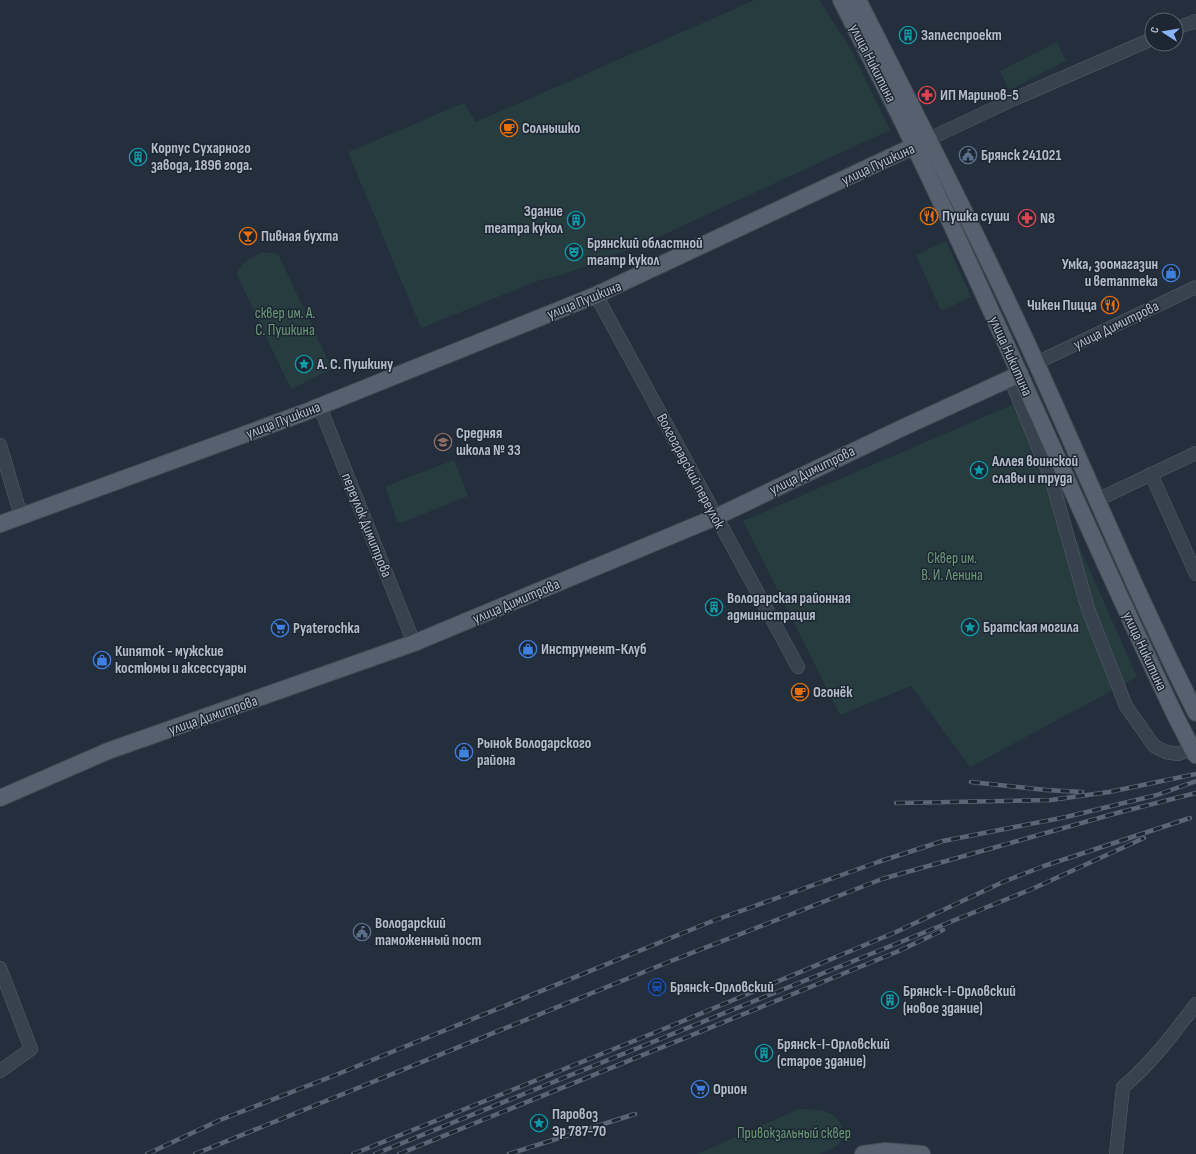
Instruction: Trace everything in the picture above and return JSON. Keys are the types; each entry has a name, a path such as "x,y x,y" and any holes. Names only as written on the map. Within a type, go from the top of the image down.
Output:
{"main road":[{"name":"улица Никитина","path":"841,0 914,146 1015,376 1119,598 1196,756"},
{"name":"улица Никитина","path":"858,0 929,139 1036,363 1096,500 1194,710"},
{"name":"улица Пушкина","path":"0,524 320,407 596,295 929,139"},
{"name":"улица Димитрова","path":"0,798 108,752 414,643 716,517 904,427 1015,376"},
{"path":"863,1154 885,1151 922,1154"}],"street":[{"path":"1184,25 1196,20"},
{"name":"улица Пушкина","path":"929,139 1021,96 1144,42"},
{"name":"улица Димитрова","path":"1036,363 1196,287"},
{"name":"Волгоградский переулок","path":"596,295 798,666"},
{"path":"1015,376 1052,480 1088,609 1126,706 1154,746 1166,752 1178,754 1196,746"},
{"name":"переулок Димитрова","path":"320,407 414,643"},
{"path":"0,445 21,516"},
{"path":"1096,500 1196,452"},
{"path":"1151,474 1196,574"},
{"path":"0,968 31,1049 0,1071"},
{"path":"1116,1154 1124,1087 1134,1078 1174,1033 1196,1004"}],"green space":[{"path":"755,0 819,0 852,51 890,130 641,245 562,275 540,280 421,328 348,152 464,103 476,122"},
{"path":"831,0 838,0 899,125 894,127"},
{"path":"1057,42 1066,61 1009,90 1000,71"},
{"path":"946,241 971,297 941,311 916,255"},
{"name":"сквер им. А. С. Пушкина","path":"262,252 278,254 332,369 291,389 237,275 241,267 250,258"},
{"name":"Сквер им. В. И. Ленина","path":"1016,403 1137,677 970,767 911,686 840,715 743,521"},
{"path":"454,460 468,496 401,523 397,521 386,486"},
{"name":"Привокзальный сквер","path":"799,1109 826,1112 837,1118 840,1122 842,1131 839,1144 820,1154 697,1154"}],"railway":[{"path":"896,803 1051,800 1109,792 1196,774"},
{"path":"147,1154 220,1120 338,1074 710,922 878,862 943,841 1066,817 1157,795 1196,781"},
{"path":"971,782 1046,790 1082,792"},
{"path":"195,1154 671,961 882,879 1117,813 1196,793"},
{"path":"353,1154 671,1026 896,932 1003,882 1044,866 1190,818"},
{"path":"375,1154 1032,889 1144,838"},
{"path":"399,1154 899,951 943,930"},
{"path":"509,1154 635,1114"}],"place":[{"name":"Заплеспроект","path":"908,35"},
{"name":"ИП Маринов-5","path":"927,95"},
{"name":"Солнышко","path":"509,128"},
{"name":"Брянск 241021","path":"968,155"},
{"name":"Корпус Сухарного завода, 1896 года.","path":"138,157"},
{"name":"Пушка суши","path":"929,216"},
{"name":"N8","path":"1027,218"},
{"name":"Здание театра кукол","path":"576,220"},
{"name":"Пивная бухта","path":"248,236"},
{"name":"Брянский областной театр кукол","path":"574,252"},
{"name":"Умка, зоомагазин и ветаптека","path":"1171,273"},
{"name":"Чикен Пицца","path":"1110,305"},
{"name":"А. С. Пушкину","path":"304,364"},
{"name":"Средняя школа № 33","path":"443,442"},
{"name":"Аллея воинской славы и труда","path":"979,470"},
{"name":"Володарская районная администрация","path":"714,607"},
{"name":"Братская могила","path":"970,627"},
{"name":"Pyaterochka","path":"280,628"},
{"name":"Инструмент-Клуб","path":"528,649"},
{"name":"Кипяток - мужские костюмы и аксессуары","path":"102,660"},
{"name":"Огонёк","path":"800,692"},
{"name":"Рынок Володарского района","path":"464,752"},
{"name":"Володарский таможенный пост","path":"362,932"},
{"name":"Брянск-Орловский","path":"657,987"},
{"name":"Брянск-I-Орловский (новое здание)","path":"890,1000"},
{"name":"Брянск-I-Орловский (старое здание)","path":"764,1053"},
{"name":"Орион","path":"700,1089"},
{"name":"Паровоз Эр 787-70","path":"539,1123"}]}
